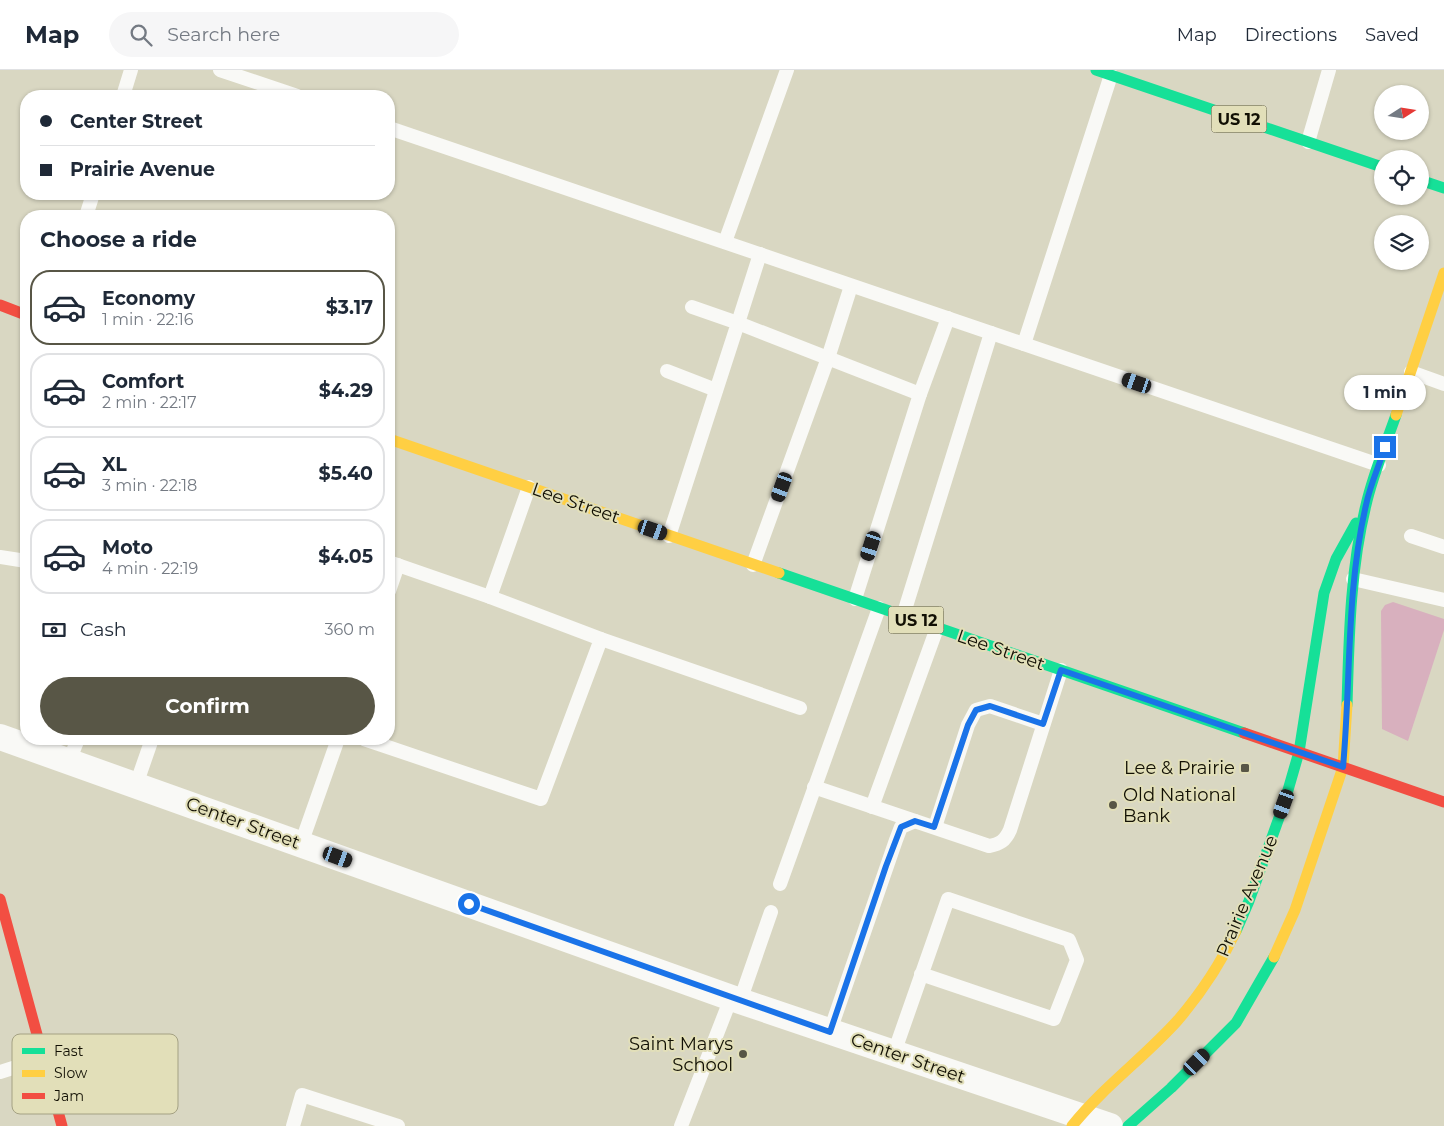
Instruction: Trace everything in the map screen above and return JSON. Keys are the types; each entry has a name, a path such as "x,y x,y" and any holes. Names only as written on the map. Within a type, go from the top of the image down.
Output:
{"street":[{"name":"US 12","path":"1096,70 1374,164"},
{"path":"1429,183 1444,188"},
{"name":"Prairie Avenue","path":"1128,1126 1171,1088 1236,1023 1270,968 1295,910 1343,767 1347,722 1349,622 1353,579 1366,504 1444,273"},
{"path":"0,306 20,312"},
{"name":"Lee Street","path":"395,441 1444,802"},
{"name":"Prairie Avenue","path":"1076,1121 1177,1021 1199,994 1224,956 1252,892 1284,804 1299,752 1324,593 1336,559 1366,504"},
{"name":"Center Street","path":"0,737 20,741"},
{"name":"Center Street","path":"46,745 74,750 136,785 735,999 894,1053 1076,1121 1110,1126"},
{"path":"0,900 37,1034"}],"lane":[{"path":"125,90 131,70"},
{"path":"220,70 279,90"},
{"path":"725,242 788,70"},
{"path":"1308,142 1329,70"},
{"path":"1024,344 1111,75"},
{"path":"395,130 1379,465"},
{"path":"669,536 760,254"},
{"path":"753,565 828,358 851,286"},
{"path":"692,307 920,394"},
{"path":"855,600 920,394 948,318"},
{"path":"904,616 991,333"},
{"path":"666,371 716,390"},
{"path":"1411,372 1444,384"},
{"path":"490,597 529,487"},
{"path":"1411,536 1444,547"},
{"path":"0,557 20,561"},
{"path":"395,565 800,708"},
{"path":"1353,579 1444,600"},
{"path":"780,884 879,608"},
{"path":"872,807 937,628"},
{"path":"382,745 541,799 601,639"},
{"path":"814,787 989,846 998,845 1006,839 1061,670"},
{"path":"934,827 968,725 976,710 990,706 1043,724"},
{"path":"136,785 150,745"},
{"path":"301,844 336,745"},
{"path":"830,1032 901,827 915,821"},
{"path":"894,1053 921,974 948,899 1069,940 1077,960 1054,1019 921,974"},
{"path":"681,1126 770,912"},
{"path":"0,1072 12,1068"},
{"path":"293,1126 302,1095 398,1126"}],"shaded area":[{"path":"1393,602 1444,619 1444,630 1408,741 1382,729 1381,611 1385,605"}],"traffic: fast":[{"path":"1096,70 1374,164"},
{"path":"1429,183 1444,188"},
{"path":"1347,705 1351,604 1361,530 1372,482 1396,415"},
{"path":"1236,931 1249,901 1284,804 1299,752 1324,593 1336,559 1356,523"},
{"path":"779,573 1244,733"},
{"path":"1128,1126 1171,1088 1236,1023 1274,957"}],"traffic: slow":[{"path":"1396,415 1444,273"},
{"path":"395,441 779,573"},
{"path":"1274,957 1295,910 1343,767 1347,705"},
{"path":"1072,1126 1097,1098 1178,1020 1210,977 1236,931"}],"traffic: jam":[{"path":"0,305 20,313"},
{"path":"1244,733 1444,802"},
{"path":"0,899 37,1034"},
{"path":"59,1114 62,1126"}],"place":[{"name":"Lee & Prairie","path":"1245,768"},
{"name":"Old National Bank","path":"1113,805"},
{"name":"Saint Marys School","path":"743,1054"}],"route":[{"path":"469,904 830,1032 901,827 915,821 934,827 968,725 976,710 990,706 1043,724 1061,670 1343,767 1350,670 1349,622 1353,579 1366,504 1385,447"}]}
